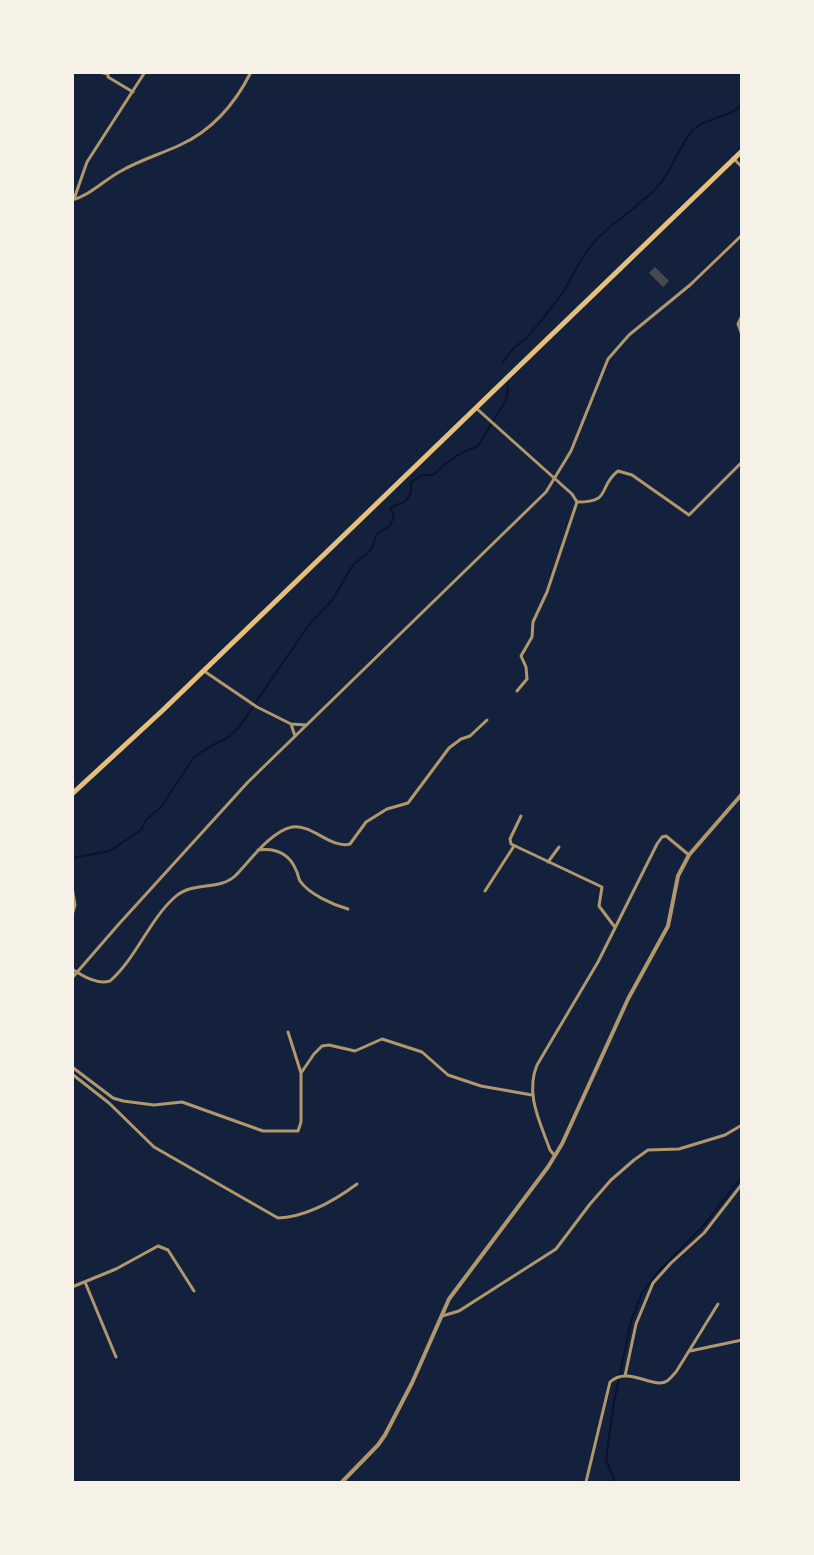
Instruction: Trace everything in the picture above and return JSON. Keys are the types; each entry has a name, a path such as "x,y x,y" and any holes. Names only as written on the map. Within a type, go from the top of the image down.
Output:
{"main road":[{"path":"72,794 204,671 742,151"}],"street":[{"path":"99,72 108,73 108,77 132,92"},
{"path":"73,200 87,162 145,72"},
{"path":"73,200 89,194 106,179 132,165 182,144 204,132 232,105 251,72"},
{"path":"733,158 742,167"},
{"path":"72,978 209,824 306,724 471,568 538,501 556,480 571,451 608,359 629,335 690,285 742,235"},
{"path":"742,316 738,324 742,335"},
{"path":"476,408 578,502 594,502 599,499 612,476 618,471 632,475 689,516 742,462"},
{"path":"518,691 527,679 526,667 521,656 532,637 532,622 548,592 578,502"},
{"path":"204,671 257,707 291,724 306,724"},
{"path":"72,969 95,981 104,983 110,981 176,896 194,887 224,883 234,877 258,850 286,830 297,827 338,842 350,844 366,822 387,809 408,803 449,748 461,739 470,736 487,720"},
{"path":"291,724 295,736"},
{"path":"342,1482 378,1445 385,1435 457,1288 555,1156 602,1061 628,999 668,926 678,876 689,855 742,794"},
{"path":"521,816 510,839 510,844 602,887 599,906 614,926"},
{"path":"555,1156 550,1150 532,1095 532,1078 537,1065 598,962 614,926 662,837 670,838 689,855"},
{"path":"485,891 514,846"},
{"path":"548,862 559,847"},
{"path":"258,850 276,849 286,856 295,867 300,881 314,892 348,909"},
{"path":"72,887 75,905 72,915"},
{"path":"72,1067 113,1098 123,1101 154,1105 182,1102 263,1130 275,1132 298,1131 300,1128 301,1074 288,1032"},
{"path":"301,1074 314,1054 322,1046 329,1045 355,1051 382,1039 422,1052 448,1075 481,1086 532,1095"},
{"path":"72,1074 109,1103 154,1147 278,1218 288,1218 321,1207 357,1184"},
{"path":"442,1316 459,1311 556,1249 611,1180 648,1150 679,1149 725,1135 742,1126"},
{"path":"625,1376 636,1324 653,1283 671,1263 704,1233 742,1184"},
{"path":"72,1287 116,1269 158,1246 168,1250 194,1291"},
{"path":"85,1282 116,1357"},
{"path":"586,1482 609,1384 614,1379 632,1375 661,1383 667,1382 718,1304"},
{"path":"689,1351 742,1340"}],"building":[{"path":"655,267 669,281 663,287 649,273"}],"waterway":[{"path":"502,364 511,352 535,329 559,298 584,255 595,241 658,186 668,173 692,131 703,123 731,113 742,104"},
{"path":"72,858 110,851 141,830 146,820 161,807 194,757 227,738 239,727 308,626 332,600 353,565 371,550 376,536 390,526 394,516 390,508 406,501 411,492 411,482 422,475 433,475 459,454 477,447 506,400 508,386"},
{"path":"615,1482 606,1460 614,1402 631,1321 642,1293 658,1272 705,1224 742,1176"}]}
